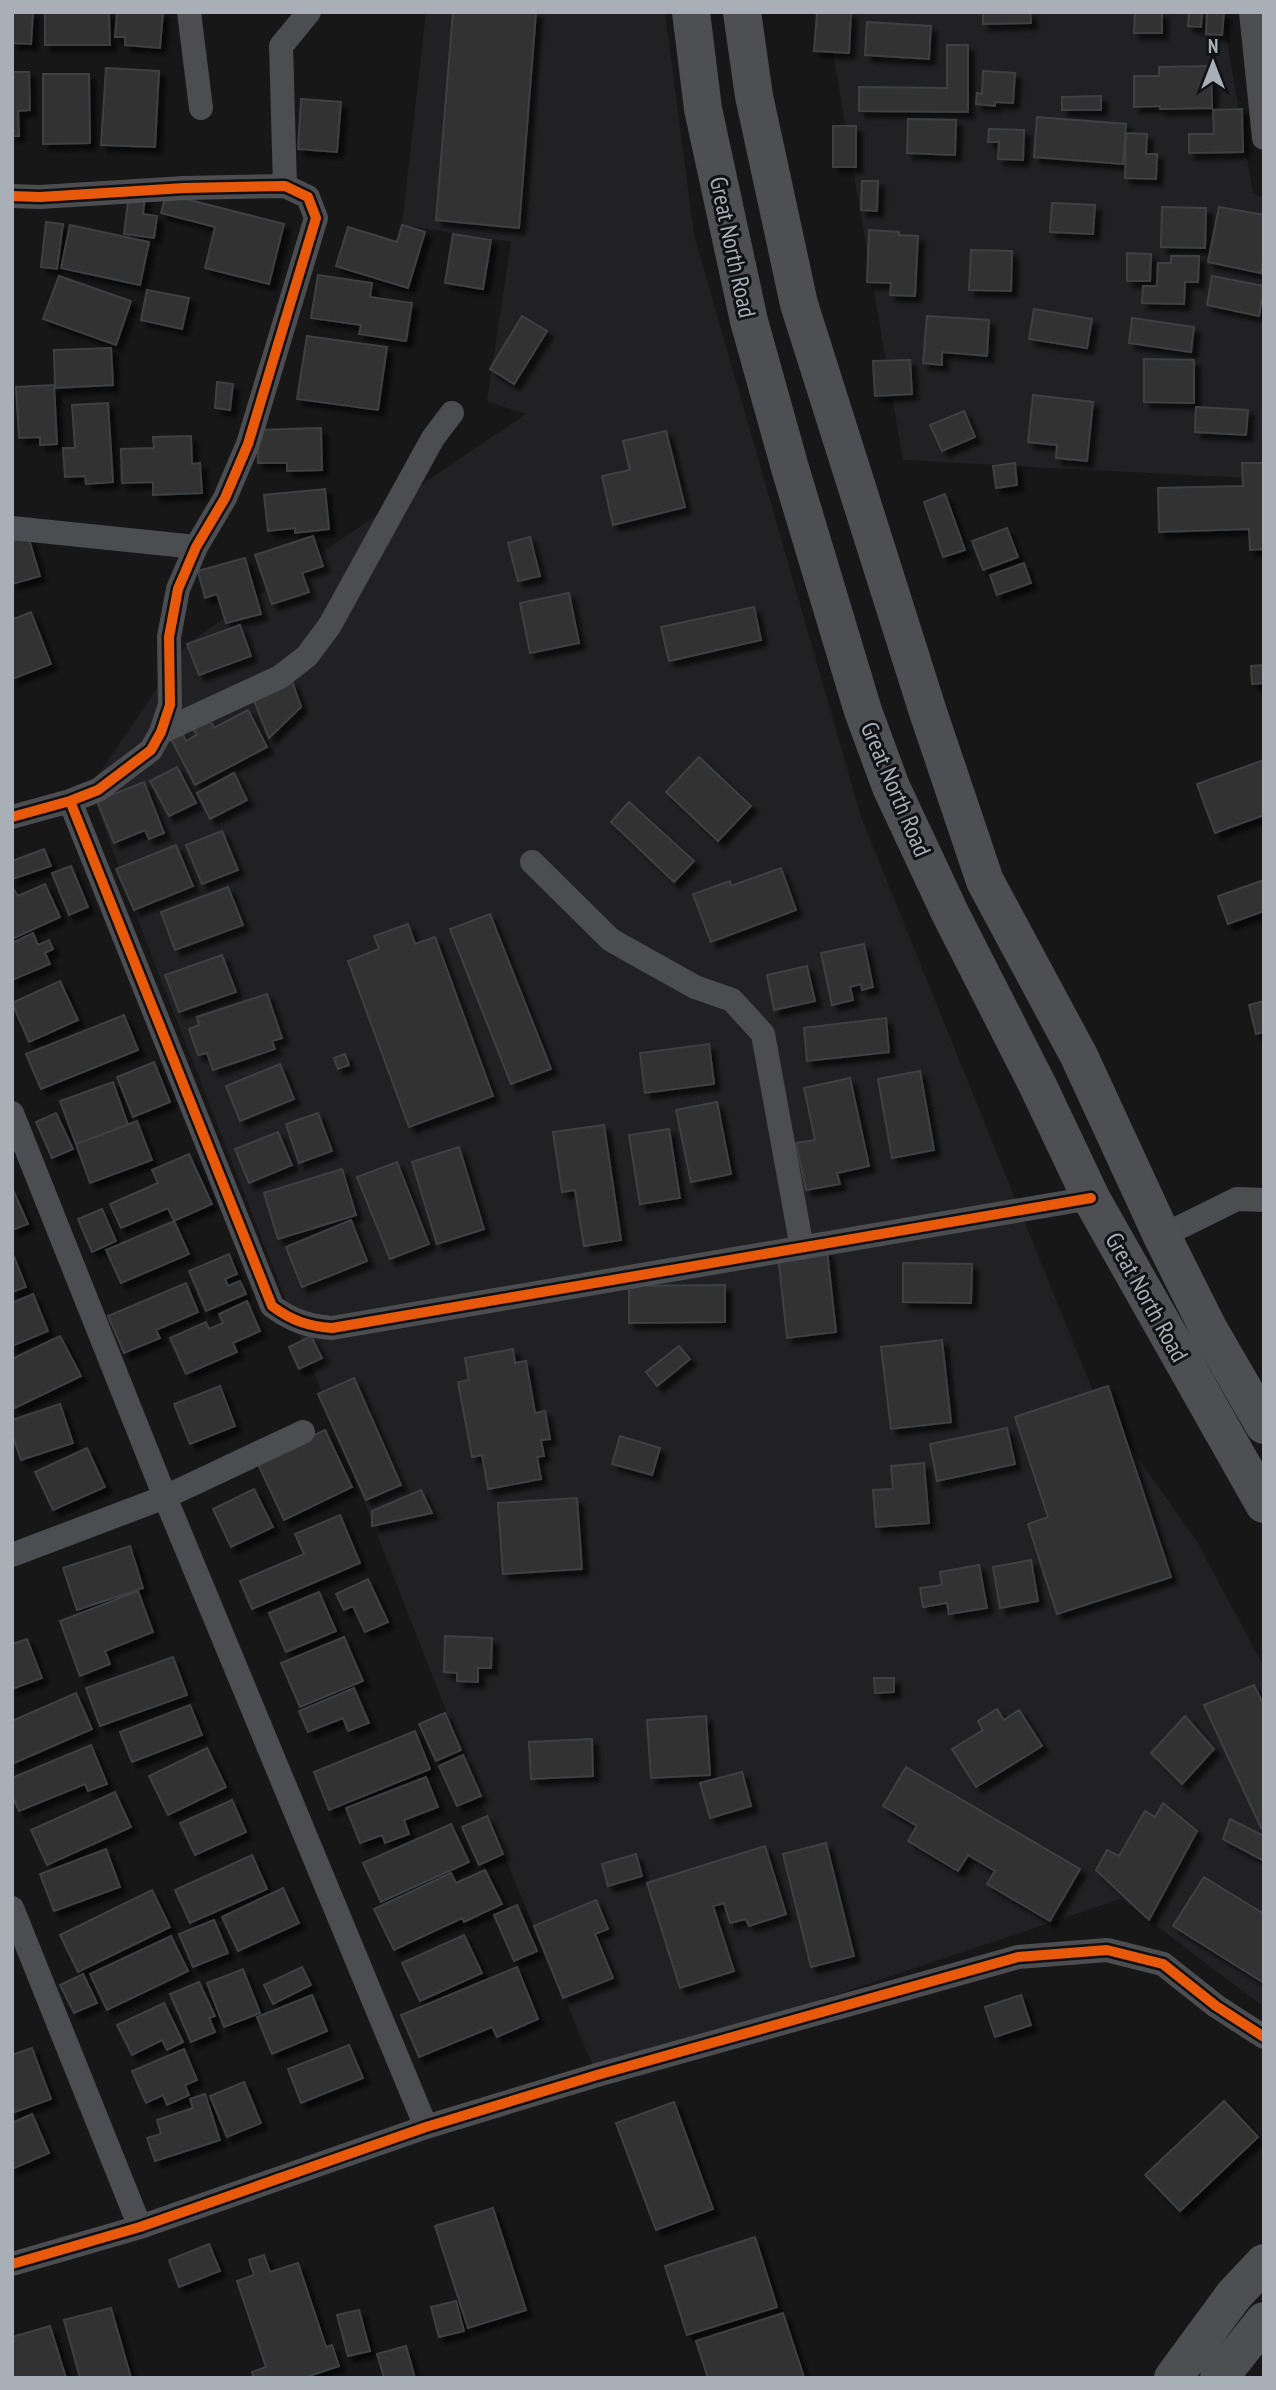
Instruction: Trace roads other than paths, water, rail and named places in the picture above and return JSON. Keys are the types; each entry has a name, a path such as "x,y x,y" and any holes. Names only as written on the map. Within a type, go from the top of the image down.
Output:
{"main road":[{"name":"Great North Road","path":"691,12 704,109 749,321 863,711 891,787 1091,1198 1264,1504"},
{"name":"Great North Road","path":"742,12 754,96 799,304 928,712 985,881 1080,1056 1161,1236 1208,1328 1264,1425"},
{"path":"1173,2378 1234,2295 1264,2263"},
{"path":"1219,2378 1264,2321"}],"street":[{"path":"189,12 201,108"},
{"path":"285,186 281,46 309,12"},
{"path":"1251,12 1264,138"},
{"path":"12,196 285,186 307,197 316,218 248,444 225,498 196,547 178,589 169,637 170,705 162,732 151,750 98,790 70,801 12,817"},
{"path":"162,732 280,677 307,656 330,625 433,438 452,413"},
{"path":"12,528 196,547"},
{"path":"70,801 272,1306 288,1318 309,1326 332,1328 1091,1198"},
{"path":"532,862 611,940 695,987 732,1000 763,1034 802,1248"},
{"path":"12,1112 165,1497 426,2127"},
{"path":"1161,1236 1237,1199 1264,1200"},
{"path":"12,1555 165,1497 303,1432"},
{"path":"12,1908 140,2227"},
{"path":"12,2264 140,2227 426,2127 597,2075 1018,1957 1107,1950 1163,1965 1216,2006 1264,2037"}]}
